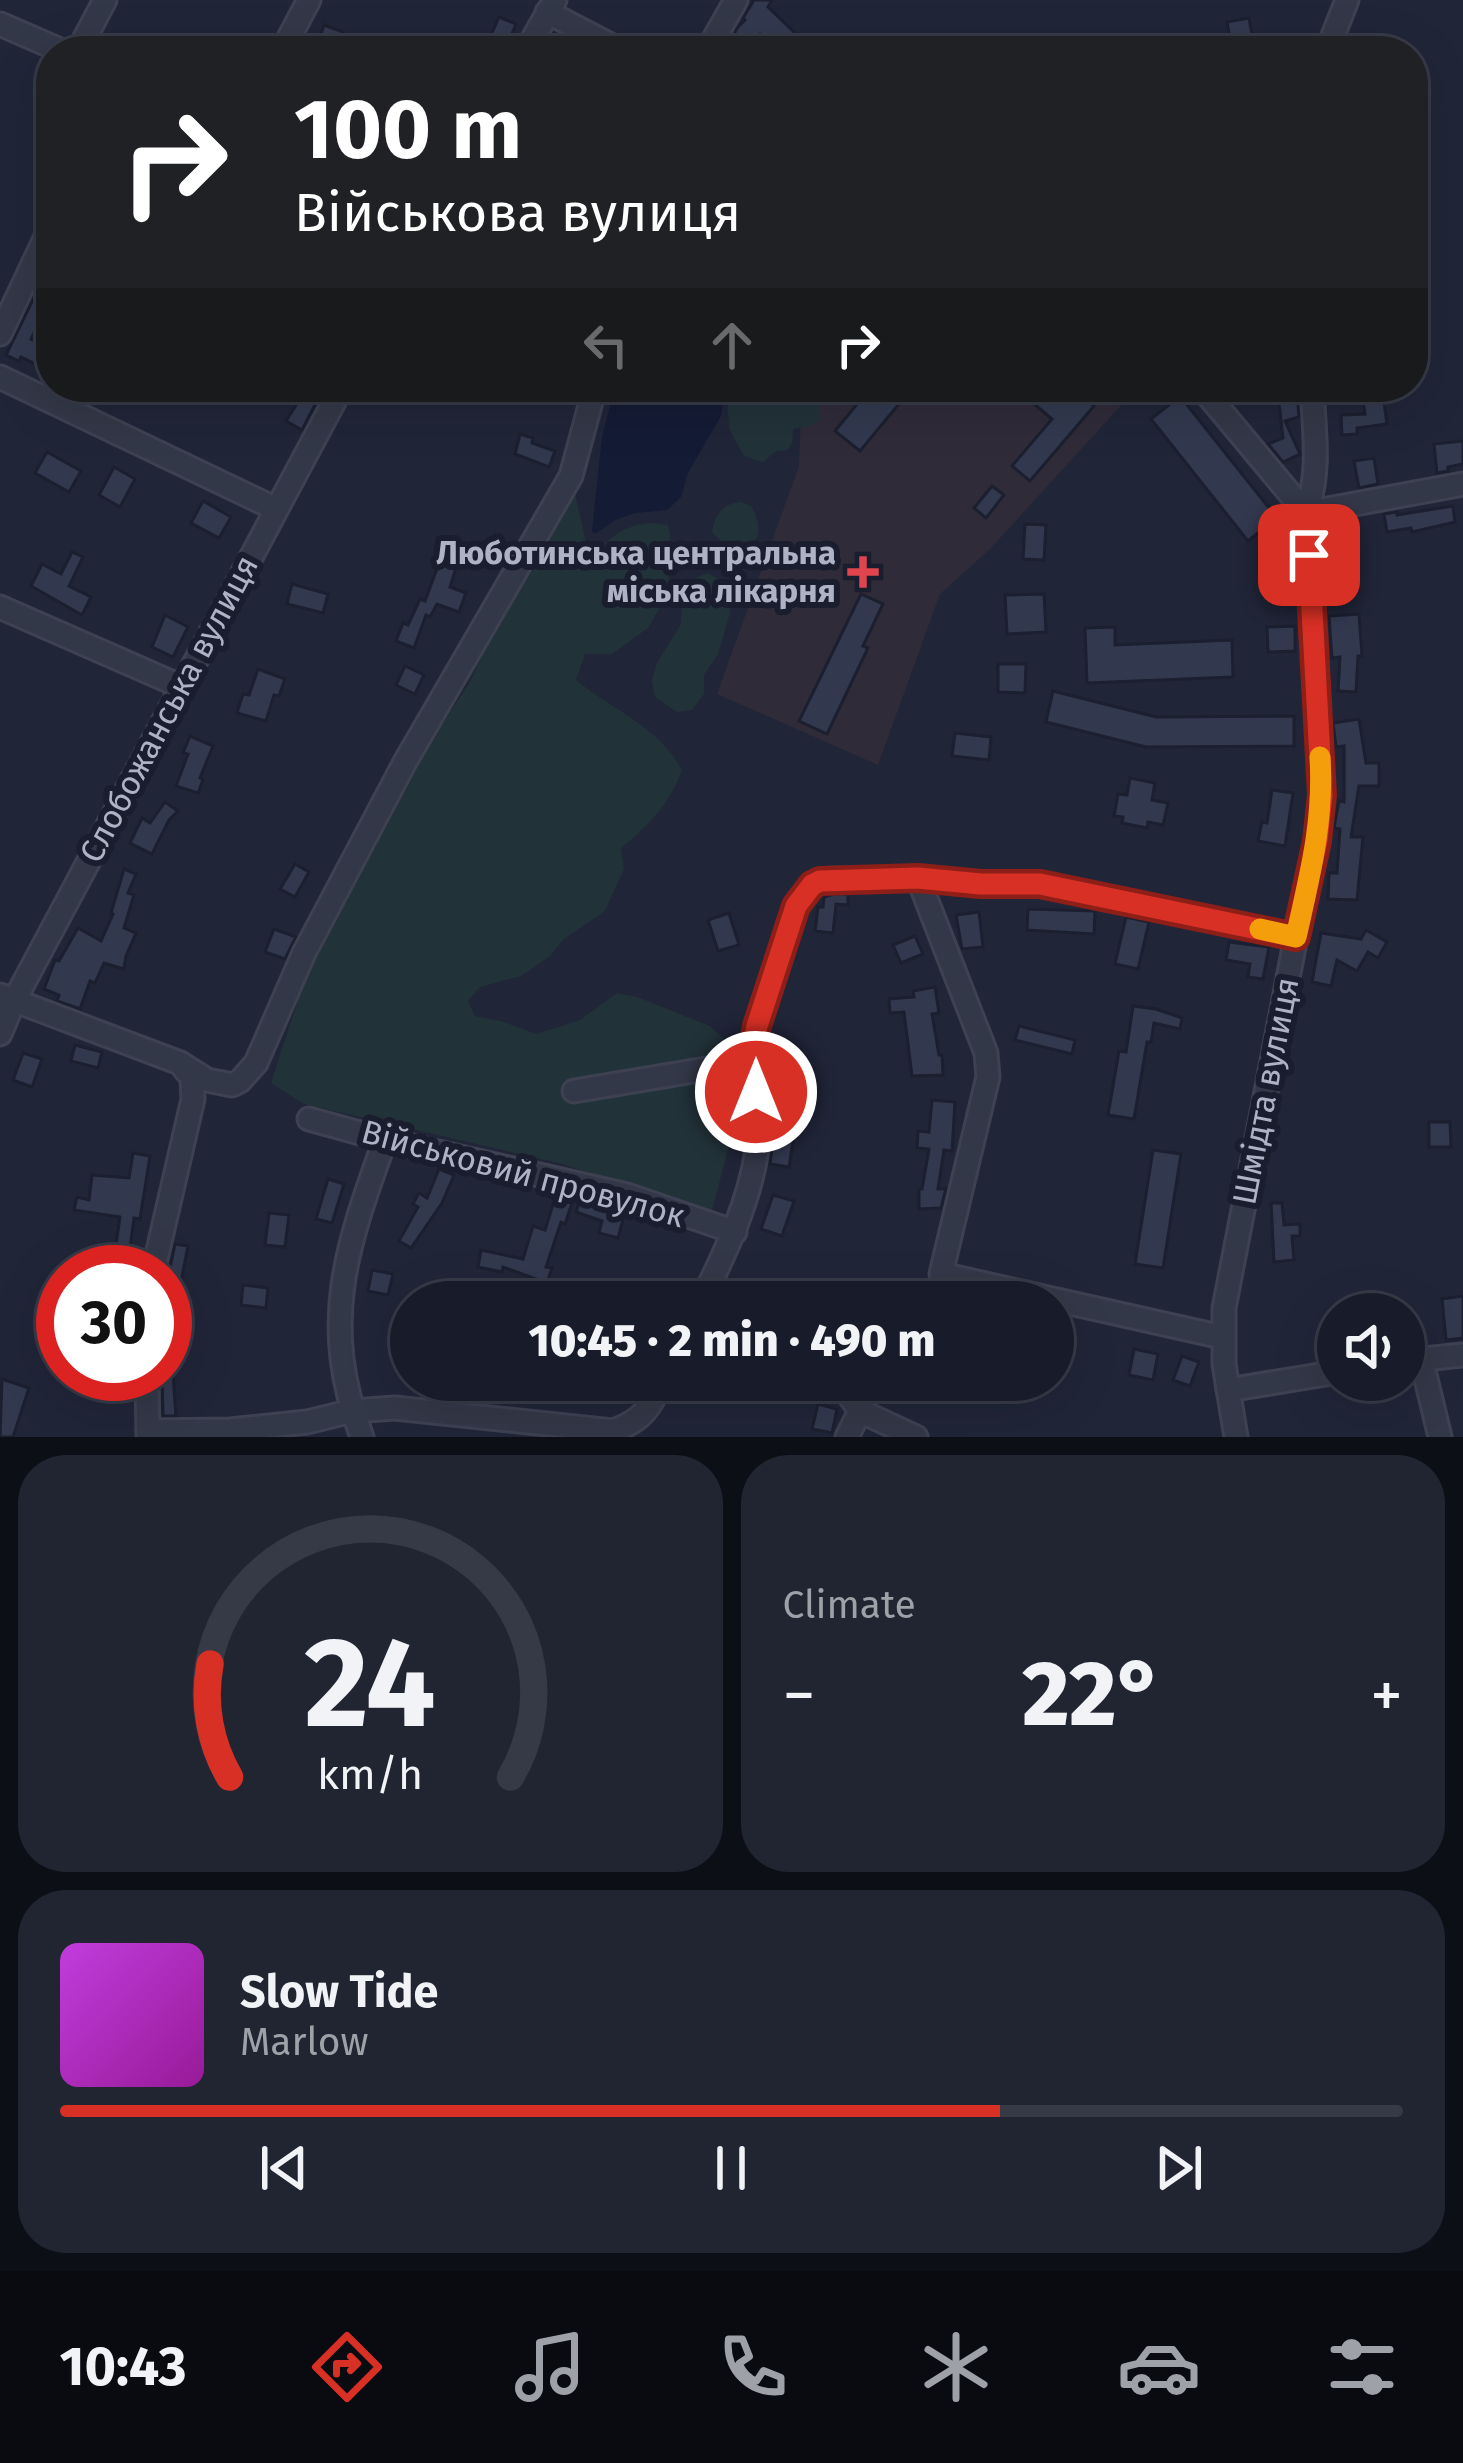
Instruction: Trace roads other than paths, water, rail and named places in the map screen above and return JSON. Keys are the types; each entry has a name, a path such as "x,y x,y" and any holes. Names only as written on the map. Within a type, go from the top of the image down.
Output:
{"street":[{"path":"86,36 105,0"},
{"path":"290,36 309,0"},
{"path":"715,36 736,0"},
{"path":"1333,36 1347,0"},
{"path":"534,36 551,6 598,36"},
{"path":"0,24 36,40"},
{"path":"0,334 36,258"},
{"path":"0,377 36,394"},
{"path":"52,402 276,509"},
{"name":"Слобожанська вулиця","path":"0,1034 7,998 334,402"},
{"path":"7,998 207,1080 240,1081 256,1063 304,953 404,762 571,476 591,402"},
{"path":"1214,402 1306,513 1463,484"},
{"name":"Шмідта вулиця","path":"1236,1437 1222,1337 1226,1294 1317,841 1322,795 1306,513 1317,467 1313,402"},
{"path":"0,607 180,686"},
{"path":"711,1281 735,1232 757,1150 753,1046 757,1026 796,906 812,885 832,879 918,878 1040,884 1296,937"},
{"path":"918,878 980,1031 988,1077 941,1274 1222,1337"},
{"path":"574,1091 724,1066 740,1060 753,1046"},
{"path":"186,1071 219,1094"},
{"path":"159,1245 193,1099 186,1071"},
{"name":"Військовий провулок","path":"309,1119 627,1195 735,1232"},
{"path":"362,1437 339,1343 342,1282 352,1230 385,1140"},
{"path":"1425,1359 1463,1355"},
{"path":"1228,1390 1317,1375"},
{"path":"1425,1394 1440,1437"},
{"path":"147,1401 148,1434 307,1422 352,1411 394,1408 614,1431 633,1424 652,1401"},
{"path":"853,1401 860,1411 916,1437"},
{"path":"847,1437 860,1411"}],"water":[{"path":"611,402 723,402 721,416 688,473 681,497 667,510 635,513 595,534 602,437"}],"place":[{"name":"Люботинська центральна міська лікарня","path":"863,572"}]}
